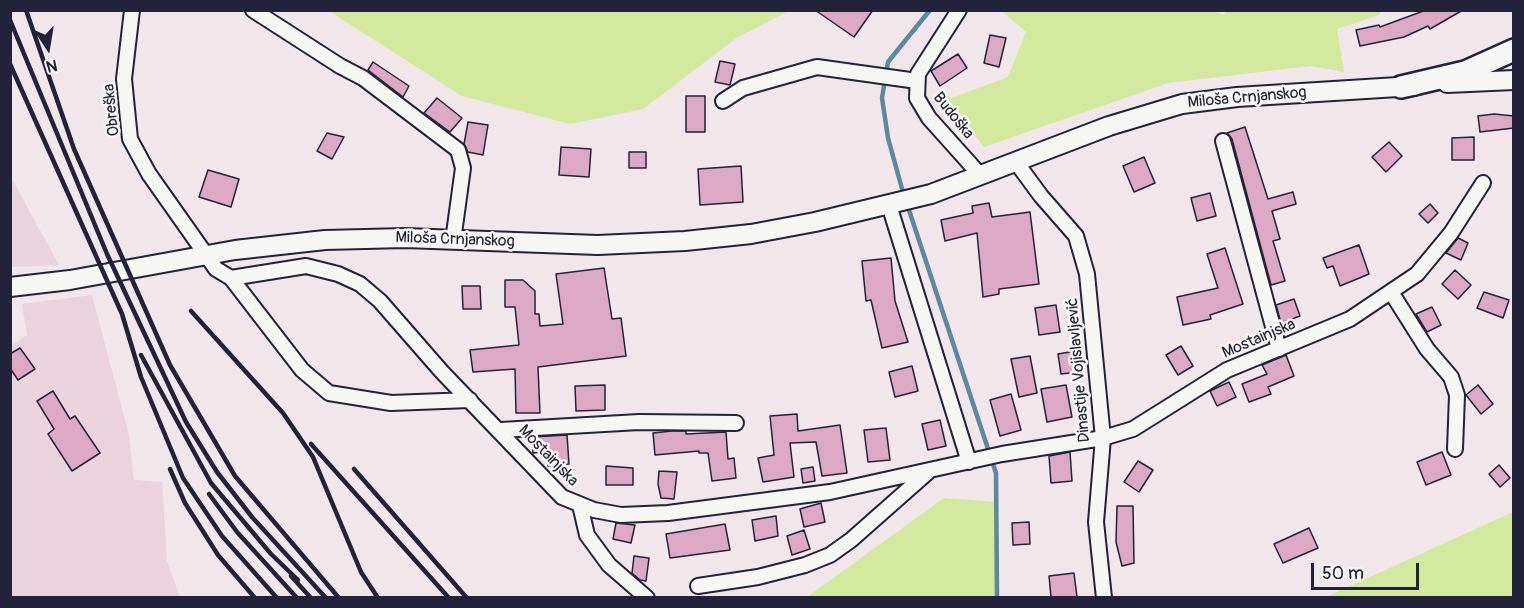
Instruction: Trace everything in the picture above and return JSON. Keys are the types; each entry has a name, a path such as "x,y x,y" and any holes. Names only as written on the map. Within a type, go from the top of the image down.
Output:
{"main road":[{"path":"1401,87 1465,72 1514,50"},
{"name":"Miloša Crnjanskog","path":"10,287 70,280 207,254 325,240 379,238 605,245 711,239 766,232 925,196 1132,118 1182,104 1237,97 1514,80"}],"street":[{"name":"Obreška","path":"132,10 124,79 130,139 149,174 207,254"},
{"path":"253,10 340,66 363,78 458,150 463,168 453,241"},
{"name":"Budoška","path":"959,10 918,74 917,98 929,118 981,176"},
{"path":"723,101 743,88 817,67 902,77 917,81"},
{"path":"1223,141 1279,349"},
{"name":"Dinastije Vojislavljević","path":"1017,162 1041,196 1076,236 1087,274 1103,438 1096,522 1104,597"},
{"name":"Mostainjska","path":"231,278 306,266 338,274 360,284 380,301 562,497 580,505 621,515 668,513 830,492 1002,454 1103,438 1133,429 1227,370 1350,319 1417,274 1451,233 1483,183"},
{"path":"894,204 971,461"},
{"path":"207,254 216,269 231,278 302,370 329,393 391,403 470,400"},
{"path":"1391,292 1427,349 1451,377 1457,395 1455,449"},
{"path":"501,430 639,422 736,423"},
{"path":"698,586 759,577 805,565 830,555 851,540 930,471"},
{"path":"580,505 587,535 609,565 647,597"}],"shaded area":[{"path":"11,177 59,265 11,267"},
{"path":"92,295 129,435 134,480 162,482 167,561 180,597 11,598 11,346 27,335 22,304"}],"green space":[{"path":"1211,10 1224,15 1226,10 1381,11 1379,15 1337,29 1344,72 1310,66 1168,83 984,147 946,100 1008,77 1026,32 1002,11"},
{"path":"329,11 789,11 738,37 643,109 570,124 462,96"},
{"path":"944,498 996,502 997,597 807,597"},
{"path":"1513,512 1513,597 1326,597"}],"building":[{"path":"815,10 873,10 854,37"},
{"path":"1426,10 1463,10 1430,29 1428,26 1404,37 1360,46 1356,30 1379,25 1380,27"},
{"path":"990,35 1006,38 999,67 984,63"},
{"path":"958,54 967,68 940,86 931,71"},
{"path":"720,61 735,64 730,85 715,82"},
{"path":"373,62 409,86 403,97 368,70"},
{"path":"686,96 705,96 705,132 686,132"},
{"path":"437,98 462,118 450,132 424,113"},
{"path":"1494,114 1514,116 1514,128 1480,132 1478,116"},
{"path":"468,122 488,125 483,155 468,152 464,144"},
{"path":"1245,127 1268,199 1293,192 1296,204 1272,211 1280,239 1273,241 1285,281 1271,285 1232,139 1227,133"},
{"path":"327,133 344,137 332,159 317,151"},
{"path":"1474,137 1474,160 1452,160 1452,138"},
{"path":"1389,142 1402,156 1386,172 1372,157"},
{"path":"561,147 591,149 589,177 559,175"},
{"path":"629,152 646,152 646,168 629,168"},
{"path":"1144,157 1155,183 1134,192 1123,166"},
{"path":"741,166 743,202 700,205 698,169"},
{"path":"208,170 239,179 231,207 199,197"},
{"path":"1210,193 1216,216 1197,221 1191,198"},
{"path":"989,203 992,217 1030,212 1039,284 999,289 999,294 983,297 977,233 945,241 941,220 973,213 972,206"},
{"path":"1430,204 1438,213 1428,223 1419,214"},
{"path":"1458,238 1468,243 1461,260 1446,253"},
{"path":"1359,245 1369,274 1340,286 1333,266 1327,268 1323,258"},
{"path":"1225,248 1243,304 1210,315 1211,319 1183,325 1177,297 1218,288 1207,254"},
{"path":"891,258 895,301 908,342 882,348 871,300 866,301 862,261"},
{"path":"604,268 612,319 621,318 626,356 538,367 540,413 516,413 515,369 473,372 470,350 519,345 515,307 505,307 505,280 523,280 535,291 535,314 539,314 540,326 563,324 556,274"},
{"path":"1455,270 1471,285 1458,299 1442,284"},
{"path":"462,286 480,286 481,309 463,309"},
{"path":"1484,292 1509,300 1503,318 1477,308"},
{"path":"1294,299 1300,316 1281,323 1276,305"},
{"path":"1056,305 1060,332 1039,335 1035,308"},
{"path":"1432,307 1441,325 1427,332 1416,314"},
{"path":"1181,346 1193,366 1178,375 1166,355"},
{"path":"20,348 35,369 18,380 10,368 10,354"},
{"path":"1075,351 1078,372 1061,374 1058,354"},
{"path":"1286,355 1294,376 1268,387 1271,394 1249,402 1242,384 1267,374 1262,365"},
{"path":"1030,356 1037,393 1019,397 1011,359"},
{"path":"912,366 918,391 895,397 889,372"},
{"path":"1229,382 1236,397 1217,406 1210,391"},
{"path":"605,385 605,410 576,411 575,386"},
{"path":"1066,385 1072,417 1047,422 1041,389"},
{"path":"1478,385 1493,404 1481,414 1466,395"},
{"path":"53,391 70,419 75,416 100,453 72,471 48,434 54,429 37,401"},
{"path":"1011,394 1021,430 1000,436 990,400"},
{"path":"797,414 798,431 840,425 847,473 822,476 816,442 790,443 794,477 763,482 758,458 774,455 770,416"},
{"path":"940,420 946,446 928,450 922,424"},
{"path":"886,428 890,460 868,462 864,430"},
{"path":"686,431 686,434 726,432 728,459 734,458 736,478 712,481 708,453 699,453 699,451 655,455 653,433"},
{"path":"567,435 569,464 548,466 547,452 533,453 532,437"},
{"path":"1070,452 1072,481 1051,483 1049,456"},
{"path":"1442,452 1451,475 1426,485 1417,462"},
{"path":"1138,461 1153,470 1139,492 1124,482"},
{"path":"1499,465 1510,478 1500,487 1489,474"},
{"path":"606,466 633,468 633,485 606,485"},
{"path":"813,467 815,481 803,483 801,469"},
{"path":"659,471 677,472 674,499 661,498 658,484"},
{"path":"821,503 825,522 804,527 800,509"},
{"path":"1117,506 1133,506 1134,563 1122,566 1116,542"},
{"path":"776,516 778,536 755,541 752,520"},
{"path":"1029,522 1030,544 1013,545 1012,523"},
{"path":"616,523 635,525 631,543 613,539"},
{"path":"725,524 730,550 670,558 666,534"},
{"path":"1309,528 1318,548 1283,563 1274,544"},
{"path":"804,530 810,549 792,555 787,536"},
{"path":"634,556 649,558 646,581 640,580 632,573"},
{"path":"1074,573 1077,597 1051,597 1049,576"}],"waterway":[{"path":"904,196 888,138 882,98 888,62 930,10"},
{"path":"907,204 996,473 997,598"}],"railway":[{"path":"26,10 74,149 170,365 235,476 339,598"},
{"path":"10,20 107,254 186,422 217,472 252,517 326,598"},
{"path":"10,64 122,314 141,377 183,478 222,536 277,598"},
{"path":"191,311 283,413 313,457 361,572 378,598"},
{"path":"141,355 211,483 271,554 298,580"},
{"path":"311,444 449,598"},
{"path":"170,469 185,503 218,555 255,598"},
{"path":"354,469 467,598"},
{"path":"209,494 237,532 297,598"},
{"path":"291,576 311,598"}]}
